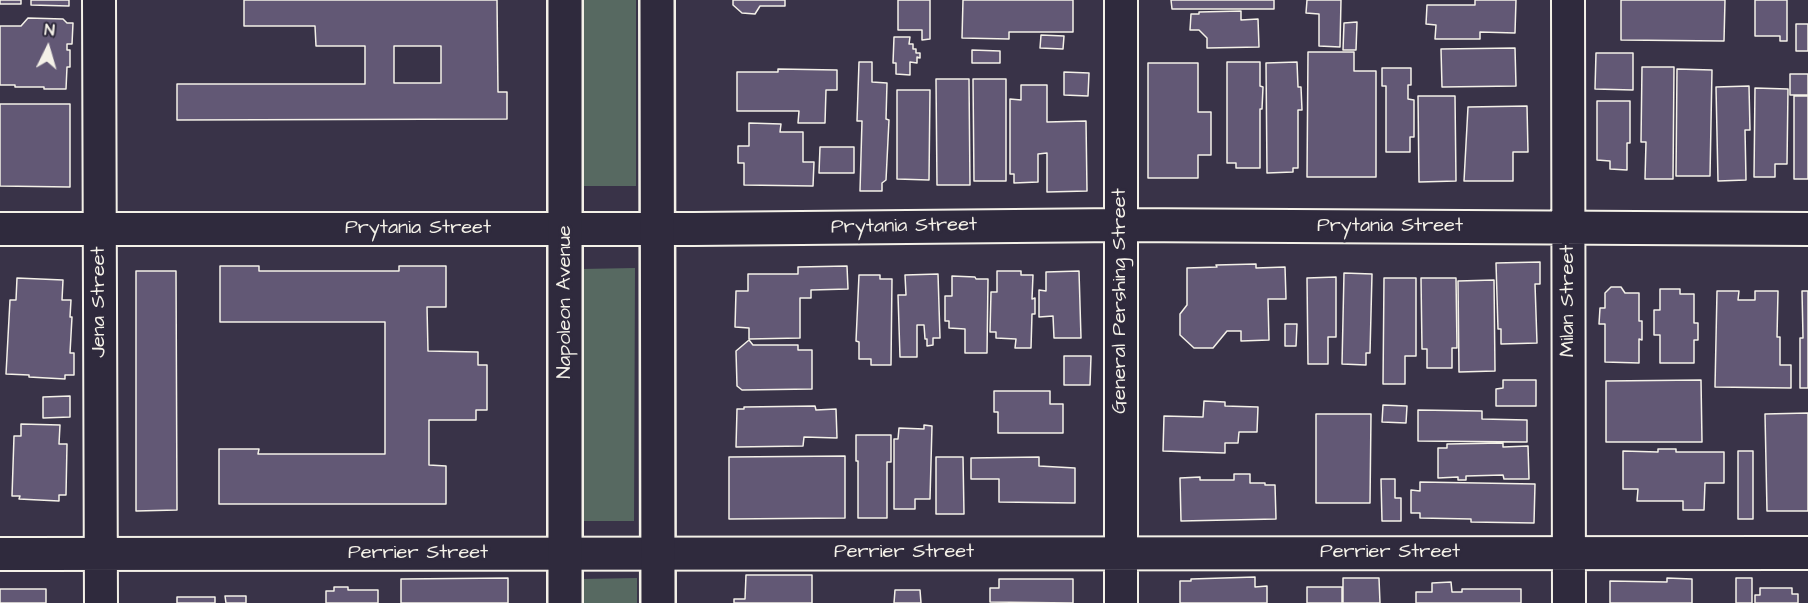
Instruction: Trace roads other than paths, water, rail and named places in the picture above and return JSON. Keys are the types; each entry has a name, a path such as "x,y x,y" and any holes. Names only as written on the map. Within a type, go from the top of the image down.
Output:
{"street":[{"name":"Jena Street","path":"99,0 101,603"},
{"name":"Napoleon Avenue","path":"565,0 565,603"},
{"path":"657,0 658,603"},
{"name":"General Pershing Street","path":"1121,0 1121,603"},
{"name":"Milan Street","path":"1568,0 1569,603"},
{"name":"Prytania Street","path":"0,229 657,229 1121,225 1808,229"},
{"name":"Perrier Street","path":"0,554 1808,553"}]}
